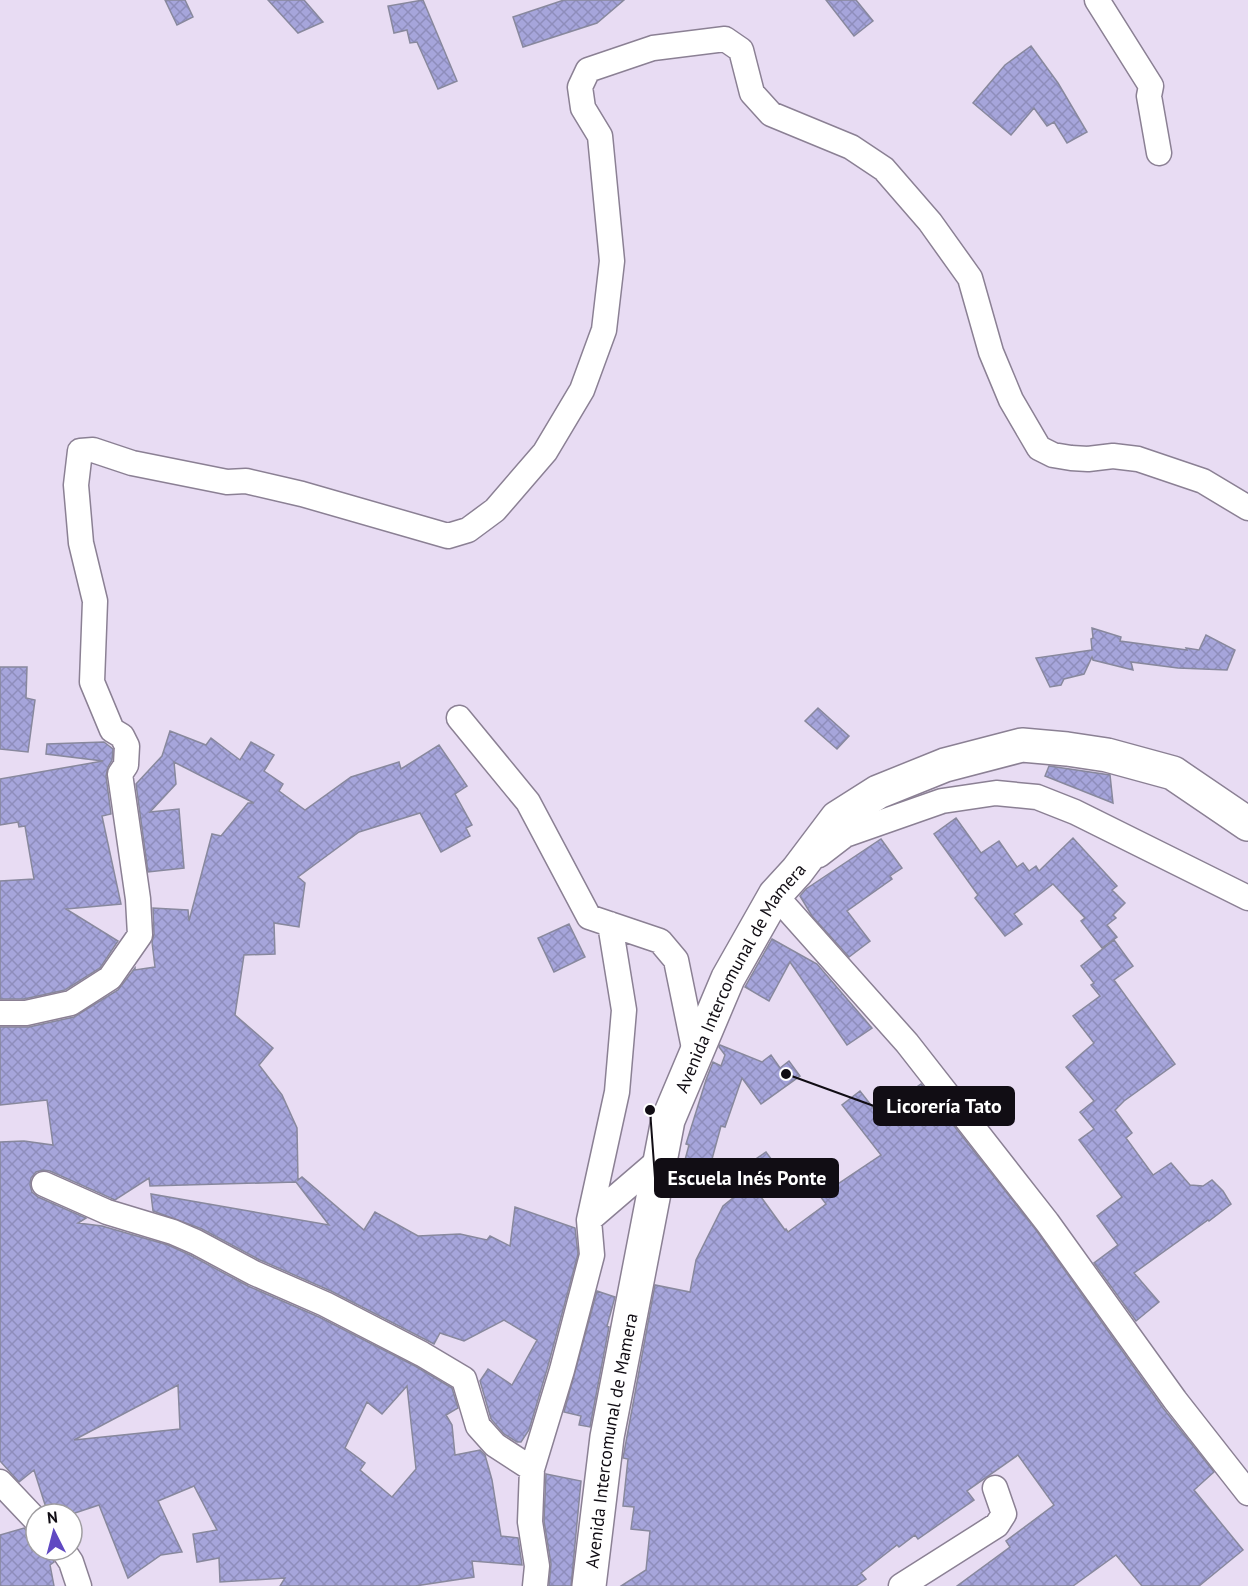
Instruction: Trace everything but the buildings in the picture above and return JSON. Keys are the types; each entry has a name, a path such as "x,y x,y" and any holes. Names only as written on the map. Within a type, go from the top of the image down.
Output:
{"street":[{"path":"1097,0 1151,86 1149,96 1159,153"},
{"path":"0,1013 26,1013 71,1003 110,978 140,935 138,899 120,774 126,765 127,746 122,736 112,730 92,682 95,601 81,543 76,485 80,451 93,450 132,463 227,482 246,481 302,494 448,536 468,530 495,510 545,452 582,390 604,330 612,261 600,136 583,108 580,87 588,70 653,48 725,39 741,50 752,93 771,114 851,147 884,169 930,222 970,278 991,352 1011,400 1039,447 1053,455 1071,458 1113,456 1138,459 1203,481 1248,507"},
{"path":"459,718 528,802 589,917 660,941 676,960 695,1053"},
{"name":"Avenida Intercomunal de Mamera","path":"589,1586 607,1437 668,1119 728,978 775,895 797,871 837,818 878,792 945,765 1022,745 1107,755 1173,773 1248,824"},
{"path":"797,871 845,835 942,801 996,793 1037,797 1076,812 1248,898"},
{"path":"775,895 907,1043 1047,1222 1175,1400 1248,1493"},
{"path":"535,1586 537,1566 530,1522 532,1469 562,1370 592,1255 589,1221 617,1092 624,1010 610,924"},
{"path":"589,1221 660,1159"},
{"path":"44,1184 107,1212 173,1232 196,1242 255,1273 325,1304 464,1379 478,1426 495,1445 532,1469"},
{"path":"0,1482 24,1507"},
{"path":"901,1586 997,1525 1004,1514 995,1488"},
{"path":"71,1562 79,1586"}],"place":[{"name":"Licorería Tato","path":"786,1074"},
{"name":"Escuela Inés Ponte","path":"650,1110"}]}
